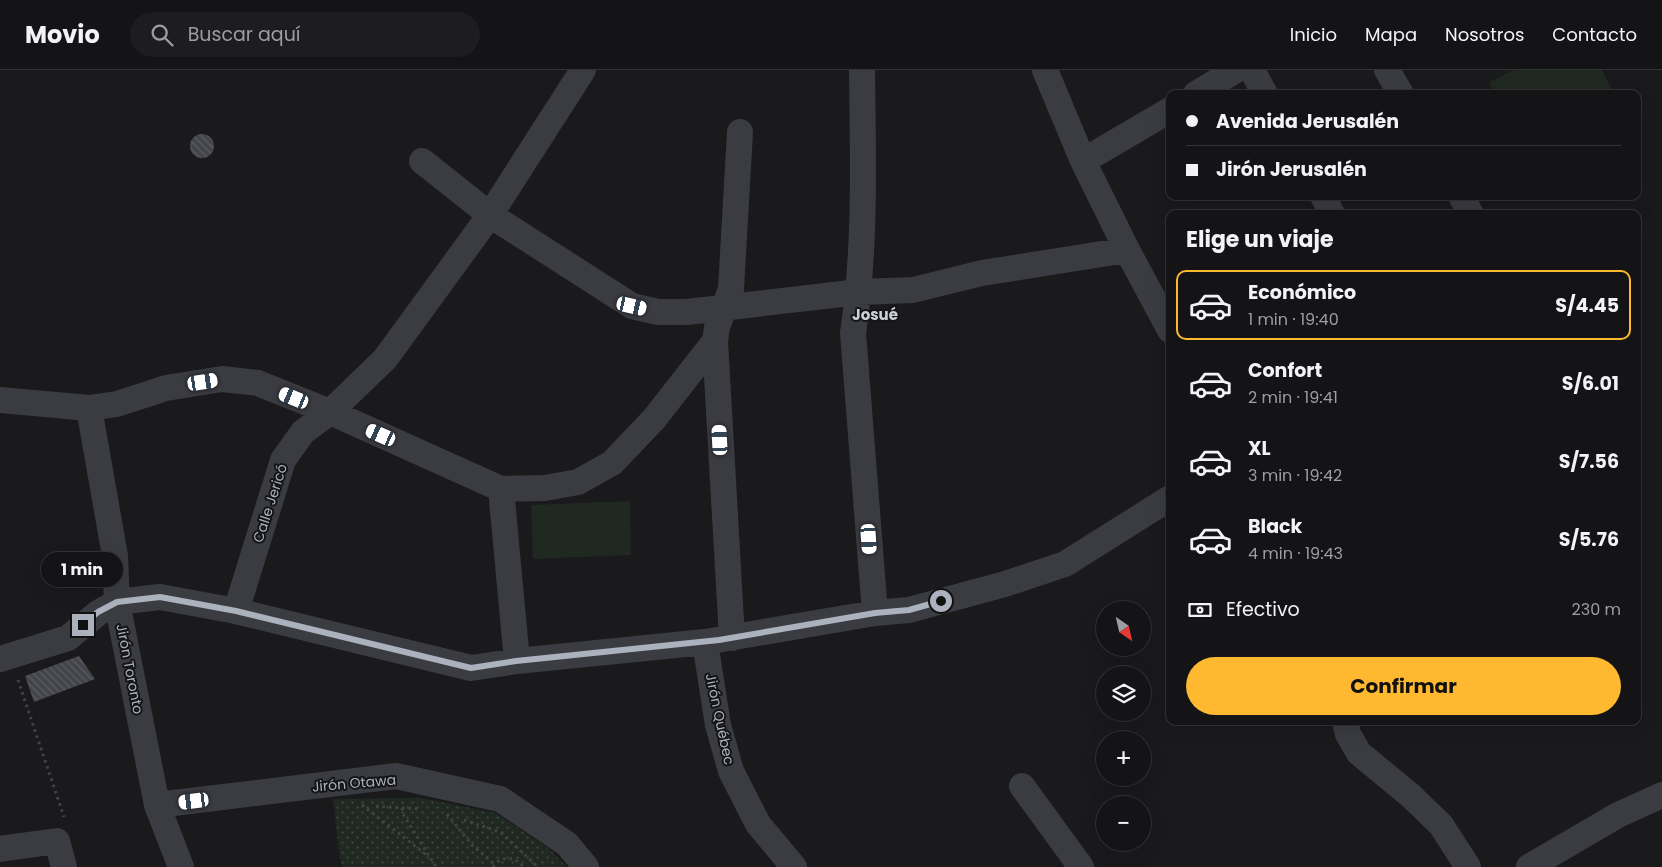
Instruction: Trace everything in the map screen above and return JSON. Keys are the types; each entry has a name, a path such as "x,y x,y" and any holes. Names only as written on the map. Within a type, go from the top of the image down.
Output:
{"street":[{"name":"Calle Jericó","path":"236,611 283,460 303,432 330,412 385,359 490,215 583,70"},
{"path":"862,70 864,199 859,292 853,333 875,613"},
{"path":"1045,70 1083,162 1166,323"},
{"path":"1203,90 1236,70"},
{"path":"1252,70 1263,90"},
{"path":"1083,162 1166,112"},
{"path":"732,638 715,341 717,326 731,288 740,132"},
{"path":"422,161 490,215 632,306 658,312 687,312 859,292 913,290 982,273 1127,250"},
{"path":"0,400 89,408 117,404 166,388 222,379 258,383 330,412 502,489 545,488 578,482 612,463 654,419 715,341"},
{"name":"Jirón Toronto","path":"89,408 115,556 117,602 157,806 181,867"},
{"path":"502,489 516,661"},
{"path":"5,658 68,638 98,612 117,602 160,597 236,611 471,668 516,661 706,642 875,613 909,610 1006,584 1064,564 1166,500"},
{"name":"Jirón Québec","path":"706,642 718,725 731,771 758,824 794,867"},
{"path":"1346,725 1348,734 1359,753 1411,796 1441,825 1468,867"},
{"name":"Jirón Otawa","path":"157,806 396,776 500,799 567,844 586,867"},
{"path":"1022,786 1081,867"},
{"path":"1529,867 1618,814 1662,795"},
{"path":"0,850 56,842 64,867"}],"path":[{"path":"5,658 66,822 56,842"},
{"path":"418,810 362,805 429,857"},
{"path":"402,808 403,814 436,867"},
{"path":"438,813 454,816"},
{"path":"447,814 472,845 493,866 500,860 508,858 515,859 523,867"},
{"path":"463,819 500,832 538,867"}],"shaded area":[{"path":"1514,70 1602,70 1612,90 1492,90 1489,82"},
{"path":"630,501 631,555 533,559 531,505"},
{"path":"422,798 495,813 548,848 567,867 343,867 340,859 333,799"}],"building":[{"path":"202,134 211,137 214,146 211,155 202,158 193,155 190,146 193,137"},
{"path":"79,656 95,679 34,702 25,676"}],"district":[{"name":"Josué","path":"875,315"}],"route":[{"path":"83,625 98,612 117,602 160,597 236,611 471,668 516,661 719,640 875,613 909,610 941,601"}]}
